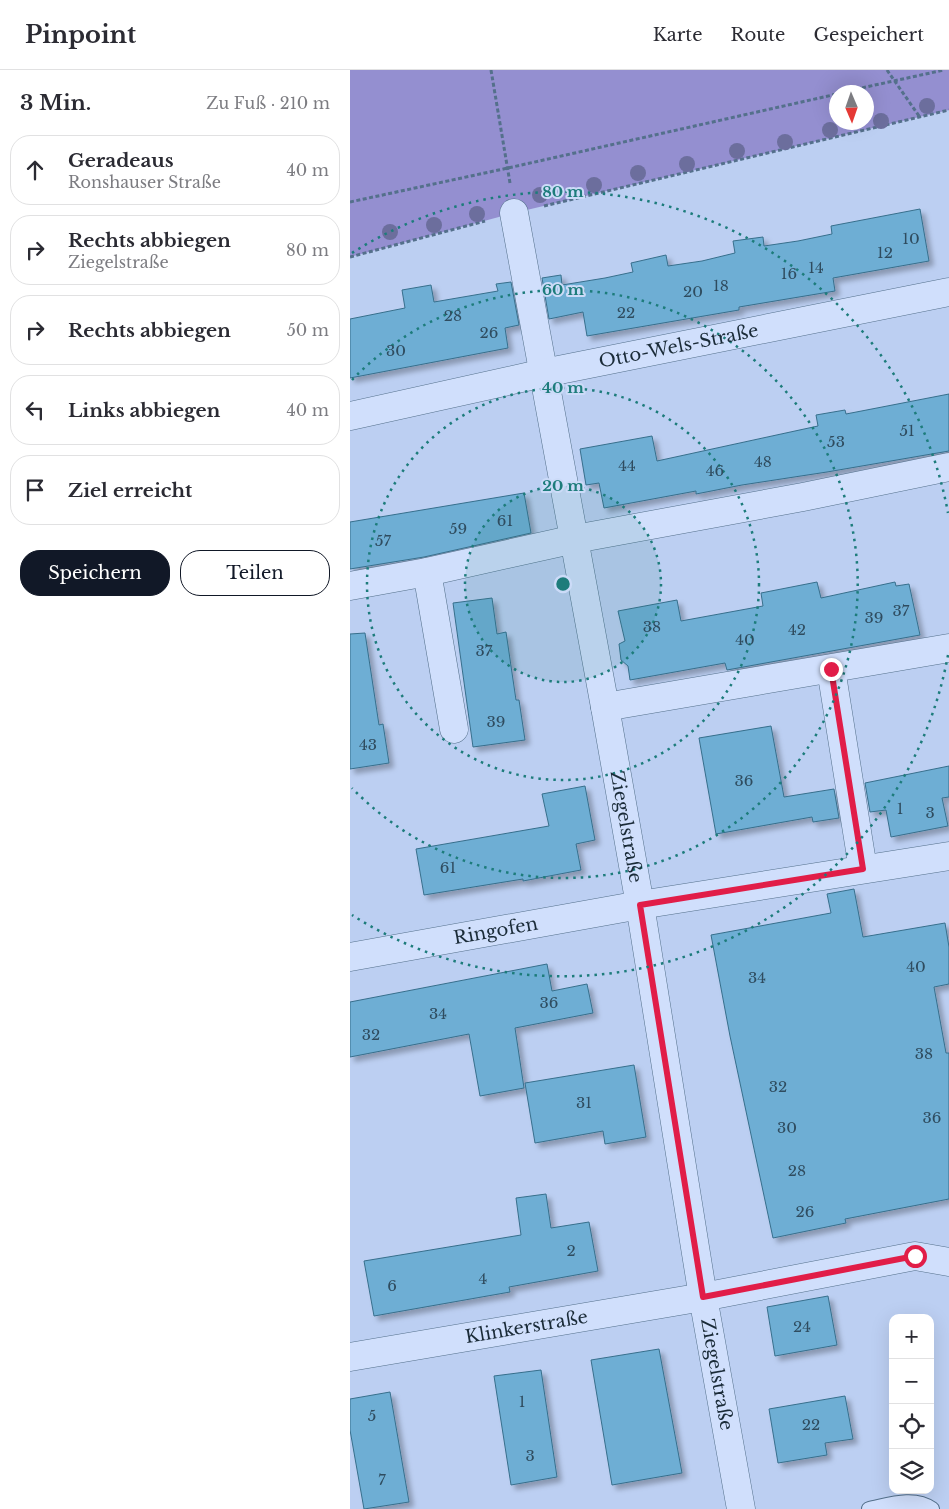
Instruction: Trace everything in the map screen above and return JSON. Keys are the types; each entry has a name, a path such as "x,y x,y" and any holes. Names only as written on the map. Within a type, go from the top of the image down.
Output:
{"street":[{"name":"Ziegelstraße","path":"514,213 575,538 640,905 703,1297 741,1509"},
{"name":"Otto-Wels-Straße","path":"350,416 544,373 949,292"},
{"path":"350,586 427,572 575,538 803,497 949,467"},
{"path":"427,572 454,729"},
{"path":"605,707 949,648"},
{"path":"831,669 863,869"},
{"name":"Ringofen","path":"350,957 640,905 949,856"},
{"name":"Klinkerstraße","path":"350,1357 703,1297 915,1256 949,1262"}],"lane":[{"path":"869,1509 910,1502 920,1503 932,1509"}],"path":[{"path":"491,70 514,213"},
{"path":"887,70 919,116"},
{"path":"874,85 944,70"},
{"path":"350,202 829,96"},
{"path":"350,257 514,213 949,110"}],"shaded area":[{"path":"350,70 949,70 949,110 874,128 874,85 829,85 829,130 865,130 514,213 350,257"}],"building":[{"path":"920,209 929,261 833,278 835,291 739,307 739,310 587,336 583,312 549,319 542,278 561,275 562,285 605,278 633,272 631,263 666,255 668,266 702,261 735,253 733,241 763,237 764,246 798,241 832,234 831,226"},
{"path":"511,282 519,325 505,328 508,348 350,378 350,319 405,308 402,290 431,285 434,302 498,291 496,284"},
{"path":"949,394 949,451 696,494 696,491 604,508 599,483 586,485 580,449 652,436 657,461 818,426 816,415 845,410 846,414"},
{"path":"524,493 531,533 424,557 350,569 350,522"},
{"path":"817,582 821,598 895,582 896,586 909,584 920,635 727,670 725,663 630,680 628,666 621,660 619,644 625,641 618,611 677,600 681,621 763,606 761,593"},
{"path":"492,598 497,634 506,632 516,700 519,700 525,740 473,747 453,603"},
{"path":"365,633 379,725 383,724 389,763 350,769 350,634"},
{"path":"771,726 784,797 834,789 839,818 813,822 812,817 716,834 699,738"},
{"path":"949,766 949,797 942,798 948,826 891,837 886,810 870,812 865,783"},
{"path":"585,786 595,840 576,844 581,870 523,881 523,879 424,895 416,849 549,826 542,794"},
{"path":"854,889 863,937 945,923 949,947 949,984 934,987 946,1053 949,1053 949,1199 845,1219 846,1223 773,1238 730,1036 711,935 831,913 827,894"},
{"path":"547,964 552,991 587,984 593,1013 515,1028 524,1088 480,1096 469,1034 350,1057 350,1002"},
{"path":"634,1065 646,1137 605,1144 603,1131 535,1143 525,1083"},
{"path":"546,1194 551,1228 589,1222 598,1271 509,1287 510,1292 374,1316 364,1261 521,1235 516,1198"},
{"path":"828,1296 837,1345 775,1356 767,1307"},
{"path":"659,1349 682,1473 612,1485 591,1360"},
{"path":"541,1370 557,1477 511,1485 494,1376"},
{"path":"390,1392 409,1502 364,1509 350,1430 350,1399"},
{"path":"845,1396 853,1439 825,1443 827,1455 778,1463 769,1409"}],"route":[{"path":"831,669 863,869 640,905 703,1297 915,1256"}]}
